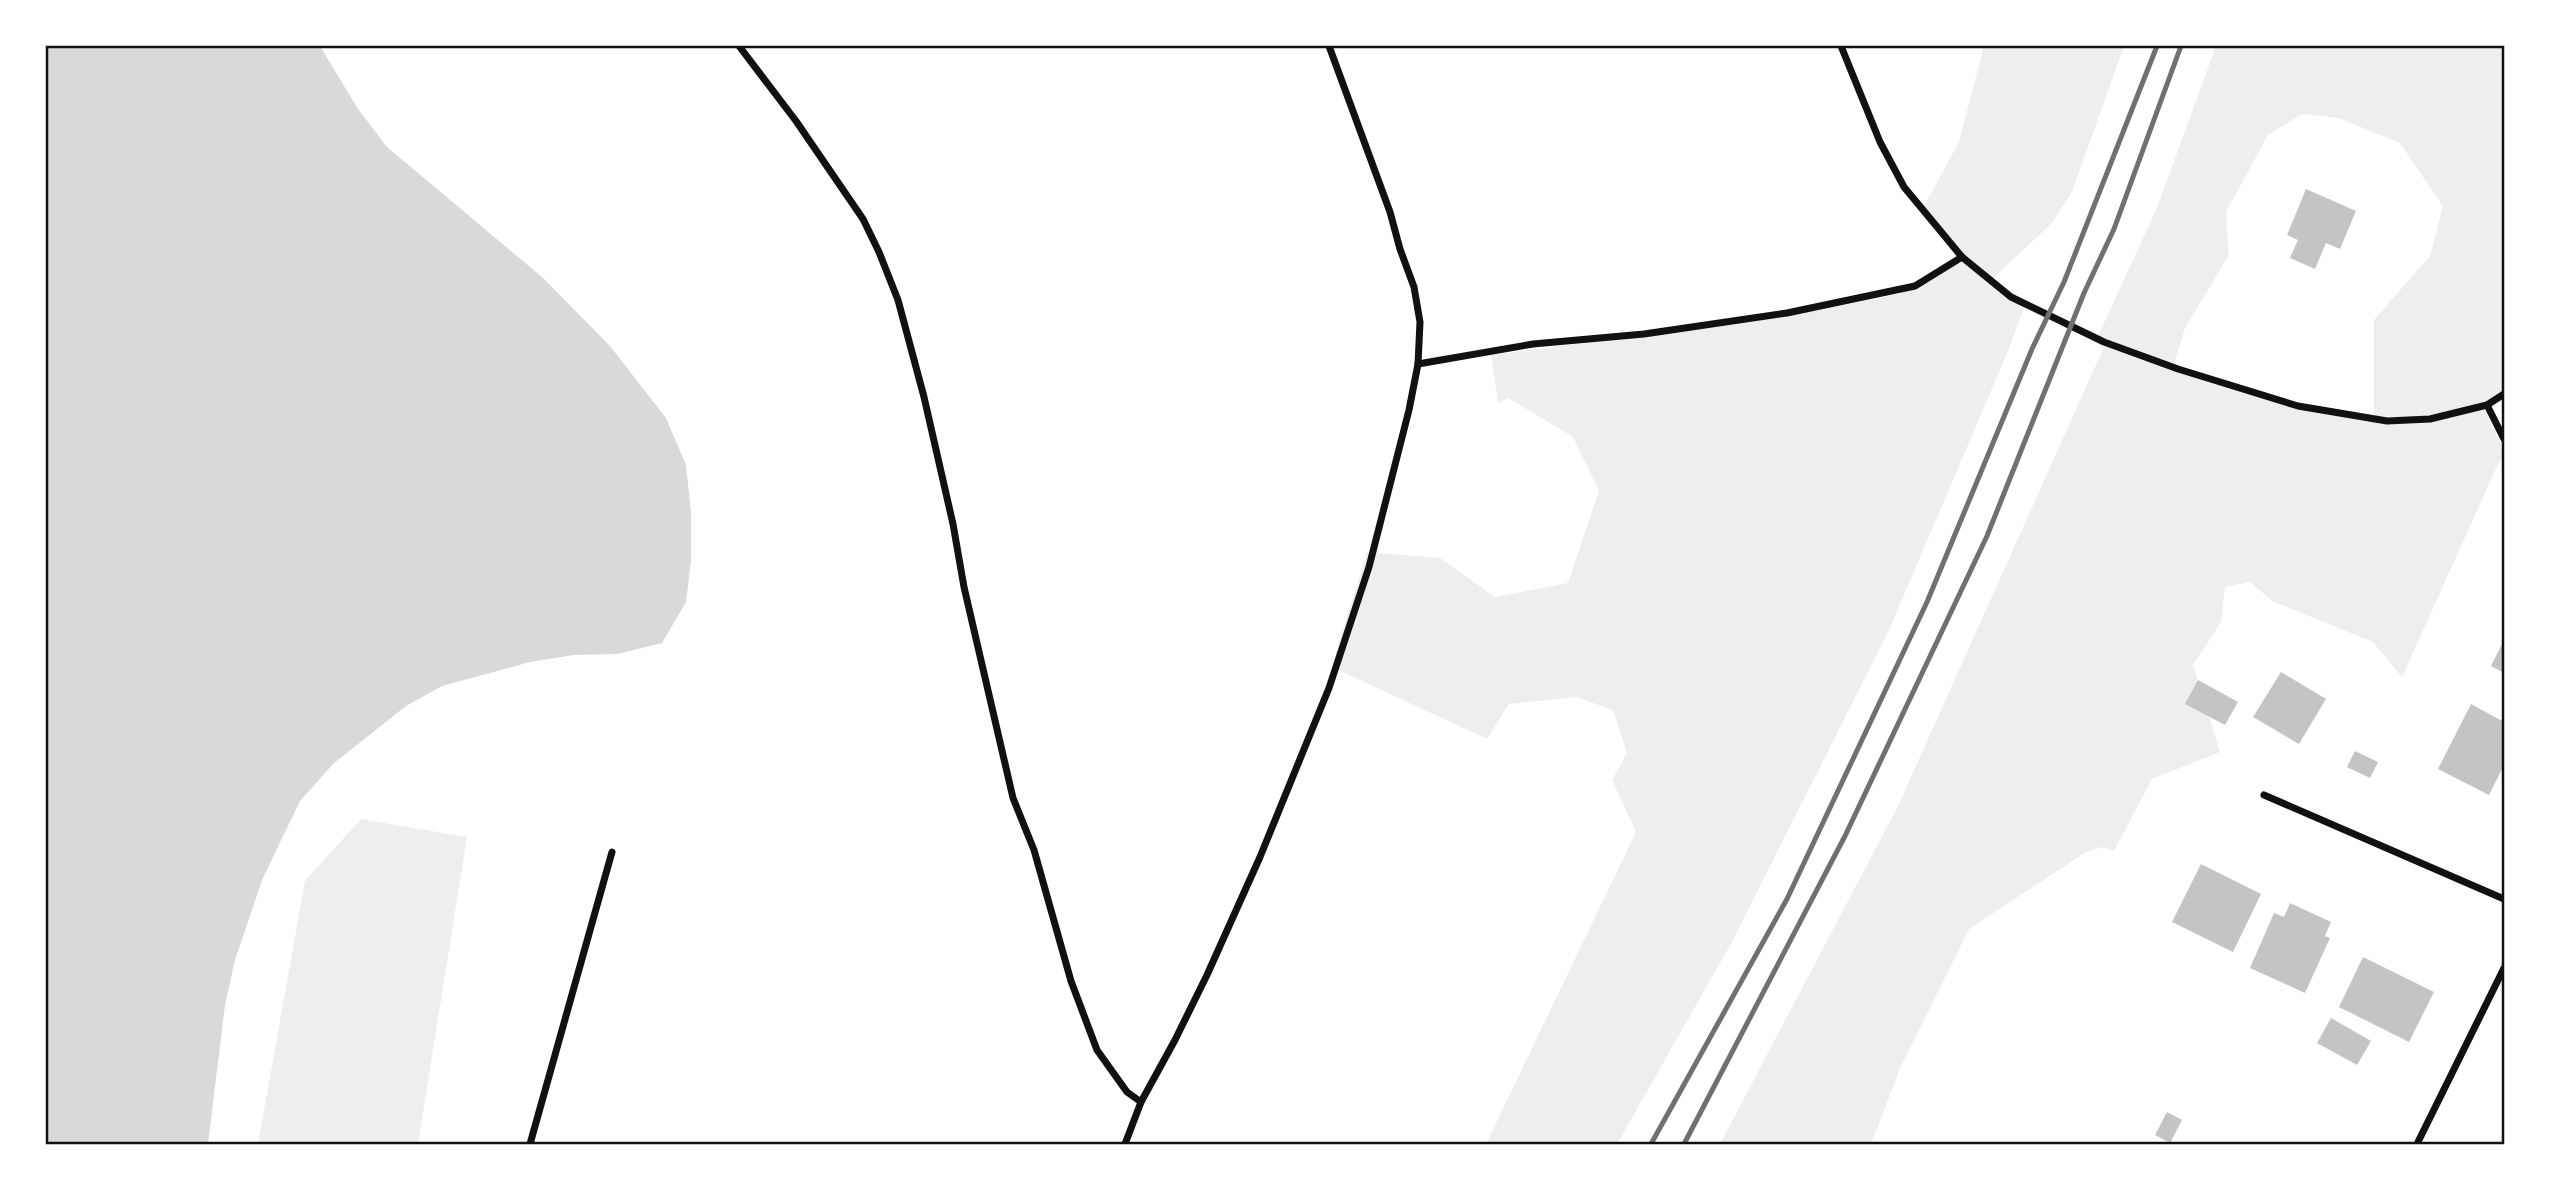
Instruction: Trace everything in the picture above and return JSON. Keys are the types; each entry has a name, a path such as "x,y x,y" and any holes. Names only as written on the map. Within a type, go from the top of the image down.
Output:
{"street":[{"path":"739,46 796,121 863,219 898,300 924,397 1013,798 1034,850 1071,981 1097,1050 1127,1092 1141,1102"},
{"path":"1125,1144 1141,1102 1207,975 1260,857 1329,688 1369,567 1418,364 1420,322 1414,287 1390,212 1329,46"},
{"path":"1841,46 1875,129 1904,187 1962,257 2011,297 2104,342 2178,369 2298,406 2387,421 2430,419 2487,405 2504,394"},
{"path":"1418,364 1533,344 1644,334 1787,313 1915,286 1962,257"},
{"path":"2487,405 2504,439"},
{"path":"2264,795 2504,899"},
{"path":"530,1144 612,852"},
{"path":"2417,1144 2504,968"}],"shaded area":[{"path":"46,46 320,46 358,109 387,147 542,277 610,346 666,418 686,465 691,512 691,561 686,602 662,643 618,654 574,655 530,662 442,686 406,706 334,763 300,801 262,880 235,960 225,1005 208,1144 46,1144"},
{"path":"1984,46 2124,46 2072,192 2052,223 1993,278 2025,305 1889,630 1732,942 1617,1144 1486,1144 1636,832 1612,780 1627,753 1613,710 1576,697 1509,704 1487,739 1334,668 1336,653 1367,552 1440,558 1495,597 1568,583 1599,491 1573,437 1508,398 1498,403 1491,355 1796,315 1898,294 1938,276 1956,257 1920,209 1959,142"},
{"path":"2216,46 2504,46 2504,396 2485,410 2504,457 2498,464 2402,677 2373,642 2272,601 2250,582 2225,587 2221,622 2193,665 2220,752 2152,779 2114,851 2102,847 2086,852 1969,929 1901,1066 1871,1144 1720,1144 1898,806 2104,347 2099,334 2157,208","holes":["2302,114 2339,118 2400,143 2443,206 2430,256 2374,320 2374,418 2366,420 2207,382 2153,362 2173,368 2185,328 2229,255 2226,212 2268,135"]},
{"path":"361,819 467,837 418,1144 258,1144 305,881"}],"building":[{"path":"2306,189 2356,211 2340,249 2326,243 2315,269 2290,258 2298,240 2287,235"},
{"path":"2504,640 2504,673 2491,666"},
{"path":"2281,672 2326,699 2299,744 2253,717"},
{"path":"2198,680 2238,702 2225,725 2185,704"},
{"path":"2471,704 2504,722 2504,765 2489,795 2438,769"},
{"path":"2355,751 2378,762 2370,778 2347,767"},
{"path":"2201,864 2261,894 2233,952 2172,922"},
{"path":"2290,903 2331,922 2325,936 2330,938 2305,993 2250,968 2274,913 2284,917"},
{"path":"2363,957 2434,992 2409,1042 2339,1007"},
{"path":"2331,1018 2371,1041 2357,1065 2317,1043"},
{"path":"2167,1112 2182,1120 2170,1143 2155,1135"}],"railway":[{"path":"1651,1144 1787,899 1927,602 2032,349 2064,282 2157,46"},
{"path":"1684,1144 1845,836 1987,536 2084,293 2114,229 2181,46"}]}
